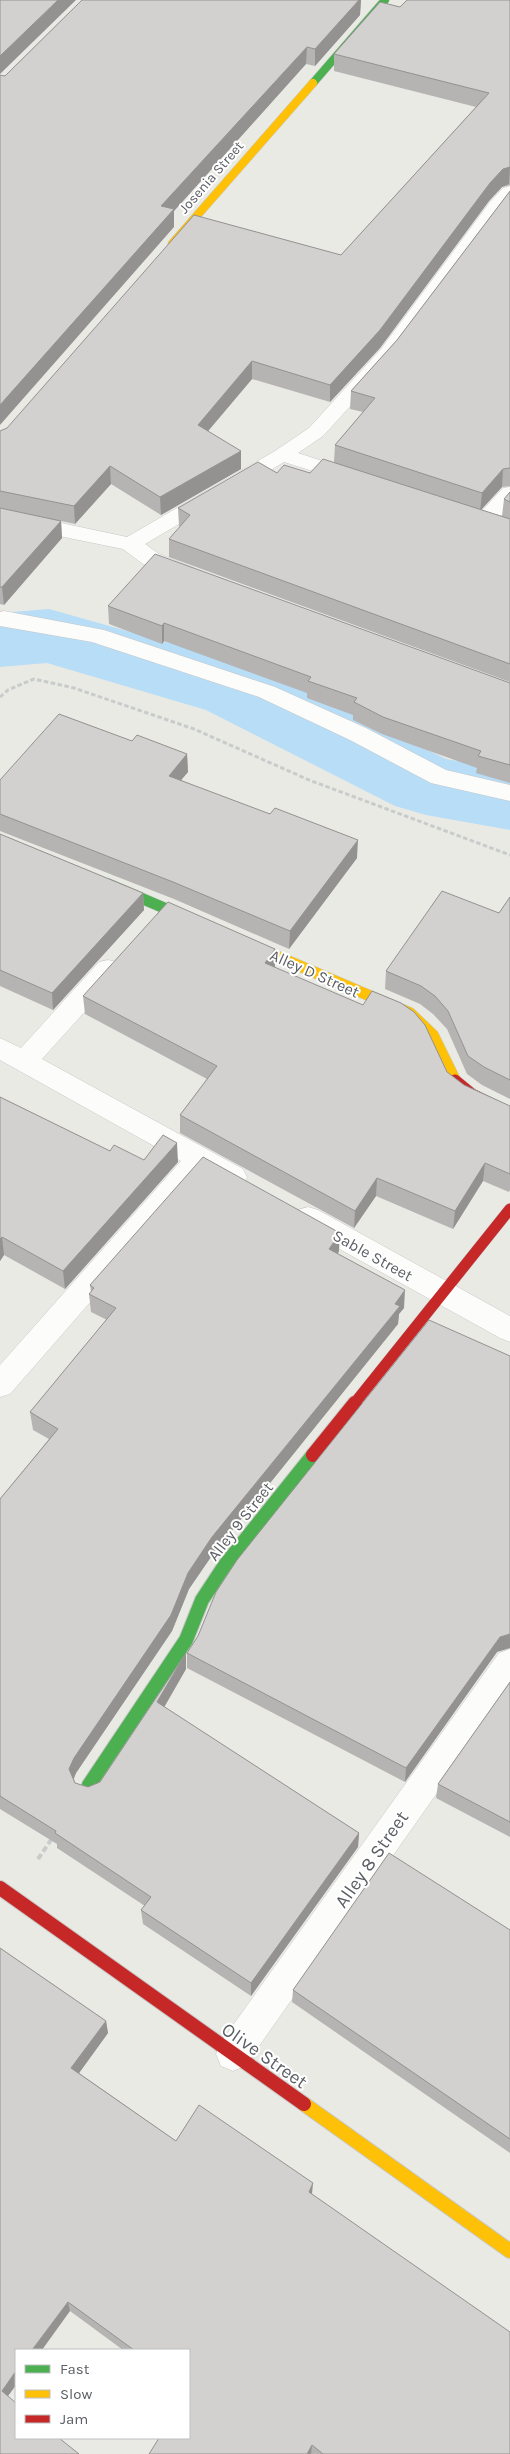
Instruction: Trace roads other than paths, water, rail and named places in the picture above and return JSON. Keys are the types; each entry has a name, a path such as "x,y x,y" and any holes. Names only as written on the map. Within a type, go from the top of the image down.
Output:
{"street":[{"name":"Josenia Street","path":"163,254 385,0"},
{"path":"130,544 282,455 316,432 388,353 497,206 510,192"},
{"path":"282,455 375,484"},
{"path":"485,520 510,493"},
{"path":"0,517 130,544 151,559 208,581"},
{"path":"0,619 4,618 96,635 268,692 358,734 439,777 510,793"},
{"path":"100,881 210,927"},
{"path":"144,929 164,907"},
{"name":"Alley D Street","path":"228,935 410,1014 423,1022 436,1037 455,1082 472,1094 510,1113"},
{"path":"25,1061 124,951"},
{"path":"0,1048 252,1187"},
{"path":"0,1385 199,1158"},
{"name":"Sable Street","path":"286,1207 510,1330"},
{"name":"Alley 9 Street","path":"89,1786 186,1640 202,1600 225,1565 510,1208"},
{"name":"Alley 8 Street","path":"233,2054 510,1663"},
{"name":"Olive Street","path":"0,1888 509,2247"}],"waterway":[{"path":"0,640 49,636 236,690 426,785 510,800"}]}
